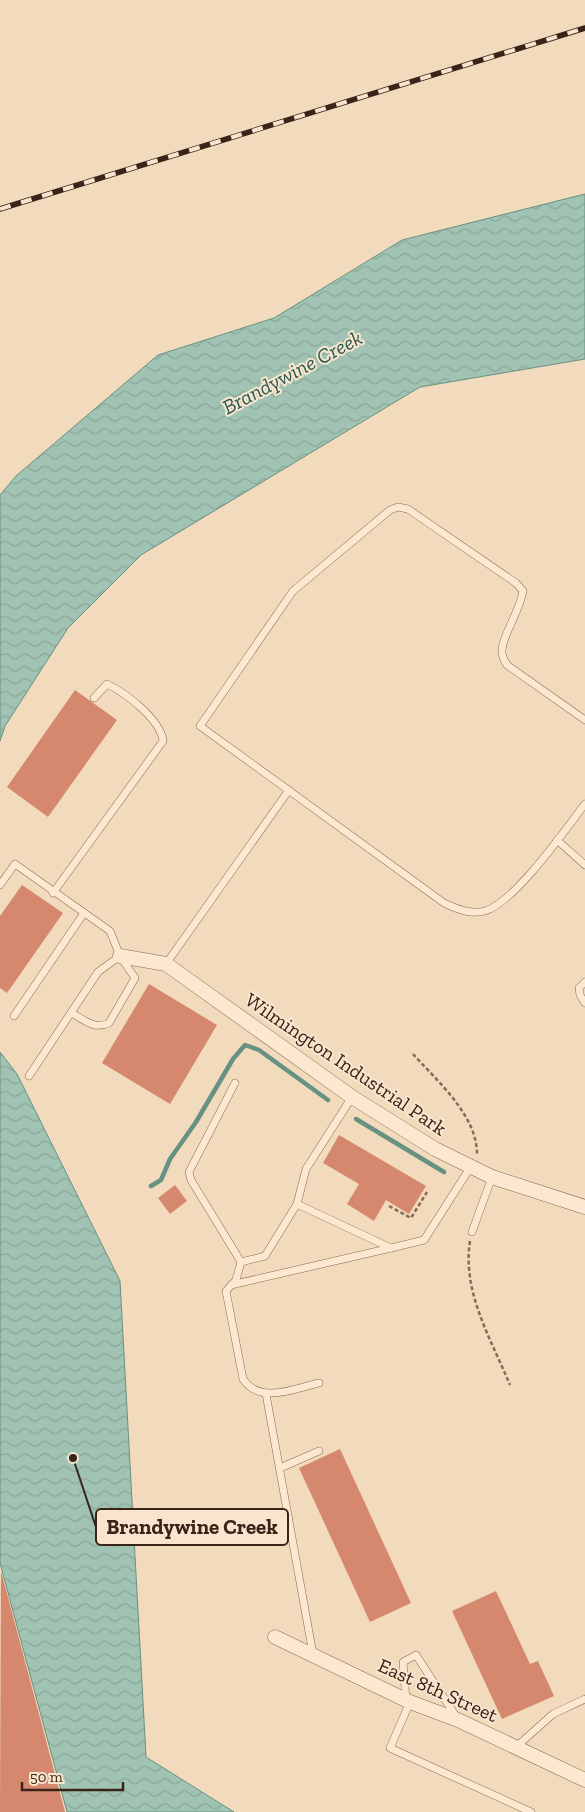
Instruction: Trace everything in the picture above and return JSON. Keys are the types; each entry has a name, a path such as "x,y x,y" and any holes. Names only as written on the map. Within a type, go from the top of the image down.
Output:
{"street":[{"name":"Wilmington Industrial Park","path":"120,956 166,964 352,1097 406,1132 473,1169 585,1207"},
{"name":"East 8th Street","path":"275,1636 408,1701 458,1720 585,1780"}],"lane":[{"path":"585,720 507,665 502,650 523,591 516,583 408,508 398,507 390,510 293,591 200,726 444,903 461,910 485,911 497,905 520,884 585,804"},
{"path":"53,892 163,741 162,733 152,718 116,688 107,684 94,698"},
{"path":"166,964 289,790"},
{"path":"557,840 585,865"},
{"path":"0,885 15,864 110,931 120,956 135,978 109,1023 102,1026 94,1025 72,1013"},
{"path":"14,1016 84,914"},
{"path":"29,1076 98,972 120,956"},
{"path":"585,982 579,988 580,995 585,1003"},
{"path":"235,1083 189,1172 191,1180 241,1262 236,1280 226,1291 243,1379 252,1389 266,1394 319,1383"},
{"path":"241,1262 265,1256 297,1204 306,1169 352,1097"},
{"path":"230,1285 424,1240 473,1169"},
{"path":"472,1232 492,1177"},
{"path":"297,1204 391,1248"},
{"path":"266,1394 313,1654"},
{"path":"280,1468 320,1451"},
{"path":"458,1720 416,1655 403,1662 408,1701 390,1748 531,1812"},
{"path":"515,1747 553,1714 585,1699"}],"path":[{"path":"413,1054 453,1100 469,1123 477,1145 473,1169"},
{"path":"389,1206 411,1218 427,1192"},
{"path":"472,1232 468,1258 472,1293 510,1385"}],"water":[{"path":"585,194 585,359 420,387 141,555 68,628 5,726 0,741 0,495 16,476 158,355 274,318 402,240"},
{"path":"0,1052 17,1074 120,1281 146,1757 234,1812 67,1812 0,1563"}],"building":[{"path":"75,690 117,720 48,817 7,787"},
{"path":"22,885 63,913 7,993 0,988 0,916"},
{"path":"149,984 217,1025 170,1104 102,1063"},
{"path":"339,1135 426,1186 409,1214 386,1200 374,1221 347,1204 359,1184 323,1163"},
{"path":"175,1185 187,1201 170,1214 158,1198"},
{"path":"340,1449 411,1603 370,1622 299,1468"},
{"path":"1,1571 65,1812 0,1812"},
{"path":"496,1591 530,1664 538,1661 554,1696 502,1719 452,1611"}],"waterway":[{"path":"151,1186 161,1180 170,1159 196,1122 233,1059 245,1045 259,1050 328,1100"},
{"path":"356,1119 444,1172"}],"railway":[{"path":"0,209 585,28"}],"place":[{"name":"Brandywine Creek","path":"73,1458"}]}
